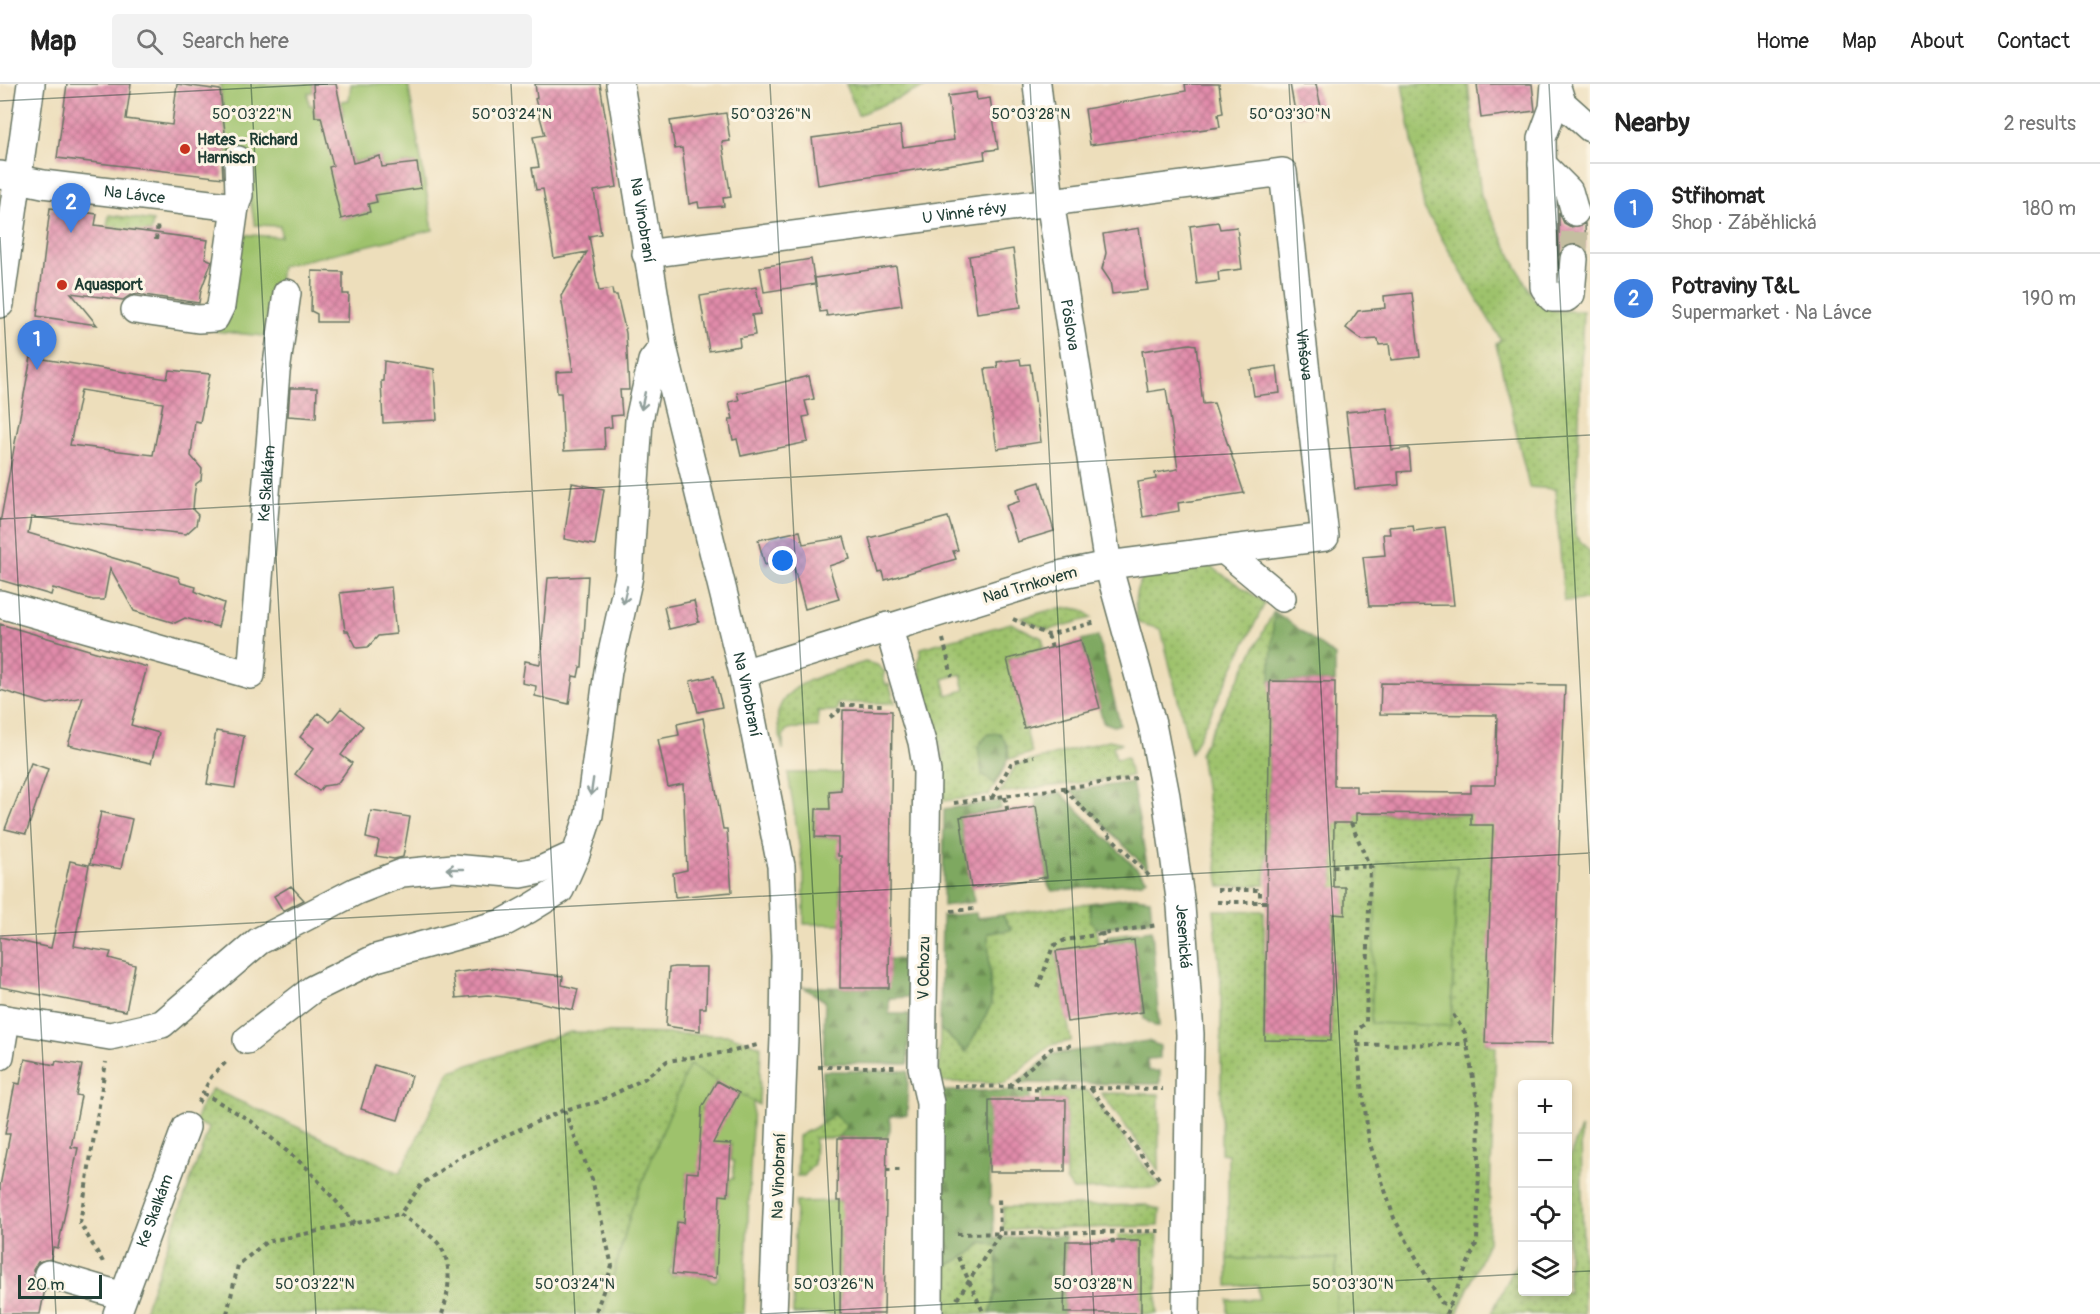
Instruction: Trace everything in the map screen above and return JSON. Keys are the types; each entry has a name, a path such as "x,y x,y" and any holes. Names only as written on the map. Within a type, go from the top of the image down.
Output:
{"street":[{"path":"0,304 9,177 31,84"},
{"name":"Na Vinobraní","path":"620,84 646,255 663,347 743,673 781,866 785,956 784,1038 773,1314"},
{"name":"Pöslova","path":"1037,84 1050,201 1108,565"},
{"path":"1555,84 1553,108 1542,138 1544,287 1552,298 1566,298 1571,294 1574,259"},
{"path":"1555,84 1562,103 1583,123"},
{"path":"1547,120 1561,115 1583,123"},
{"path":"135,310 198,319 215,318 221,306 238,195 238,160"},
{"path":"1542,164 1569,191 1575,212"},
{"name":"U Vinné révy","path":"646,255 1283,172"},
{"name":"Vinšova","path":"1283,172 1325,537"},
{"name":"Na Lávce","path":"9,177 235,207"},
{"name":"Ke Skalkám","path":"0,604 251,675 276,372 286,293"},
{"path":"247,1040 313,989 376,958 503,923 560,890 576,854 589,815 608,671 629,576 639,420 652,361 663,347"},
{"name":"Nad Trnkovem","path":"743,673 888,626 1063,574 1108,565 1325,537"},
{"path":"1224,550 1282,598"},
{"name":"Jesenická","path":"1108,565 1152,724 1166,796 1181,906 1190,1034 1186,1314"},
{"name":"V Ochozu","path":"888,626 922,742 927,772 922,1067 930,1103 941,1310"},
{"path":"0,1056 3,1019 110,1036 162,1024 259,941 365,887 402,873 453,868 521,874 541,870 576,854"},
{"name":"Ke Skalkám","path":"48,1274 120,1305 186,1127"}],"path":[{"path":"1007,616 1048,635 1100,621"},
{"path":"1048,635 1053,651"},
{"path":"942,636 952,676"},
{"path":"830,717 839,711 840,705 888,705"},
{"path":"992,798 1012,762 1034,756"},
{"path":"944,804 1136,778"},
{"path":"1064,789 1150,877"},
{"path":"1005,797 1008,814"},
{"path":"1351,823 1370,867 1366,1023 1357,1030 1369,1141 1394,1218 1441,1302 1450,1307"},
{"path":"1333,866 1377,867"},
{"path":"1217,890 1260,890 1260,902"},
{"path":"1217,902 1267,902"},
{"path":"942,912 975,909"},
{"path":"1038,988 1053,946 1065,940 1102,932 1158,925"},
{"path":"1102,932 1105,949"},
{"path":"1446,1314 1477,1242 1478,1106 1465,1033 1452,1013"},
{"path":"80,1222 110,1036"},
{"path":"227,1314 238,1265 266,1242 400,1214 421,1185 456,1159 564,1110 598,1102 644,1079 667,1061 734,1052 784,1038"},
{"path":"186,1127 211,1077 247,1040"},
{"path":"1357,1045 1467,1044"},
{"path":"1008,1086 1052,1048 1075,1045"},
{"path":"818,1067 900,1067"},
{"path":"950,1086 1167,1089"},
{"path":"1036,1087 1036,1105"},
{"path":"1091,1088 1163,1184"},
{"path":"203,1093 251,1121 307,1168 356,1223"},
{"path":"564,1110 592,1179 612,1266 595,1314"},
{"path":"886,1170 912,1170"},
{"path":"941,1310 968,1281 1000,1234 999,1196"},
{"path":"400,1214 436,1240 448,1268 448,1297 442,1314"},
{"path":"1112,1230 1113,1247"},
{"path":"948,1234 1164,1231"},
{"path":"957,1254 984,1314"}],"green space":[{"path":"220,84 313,84 313,92 308,93 309,105 314,105 315,117 325,117 344,136 342,101 349,100 351,84 408,84 433,230 281,266 273,337 215,331 237,234 281,237 280,226 255,225 249,195 228,160","holes":["348,140 353,162 380,156 382,168 370,170 377,202 368,204 370,212 341,219 333,166","416,163 421,187 407,189 403,164"]},
{"path":"846,84 932,84 858,115"},
{"path":"1402,84 1468,84 1481,196 1534,300 1555,311 1583,311 1575,535 1590,552 1590,600 1564,601 1555,489 1529,487 1496,344 1501,340 1424,208"},
{"path":"109,215 153,221 151,233 107,227"},
{"path":"1186,563 1210,566 1265,603 1191,753 1161,629 1138,623 1136,607 1139,584 1150,571 1164,565"},
{"path":"1072,608 1083,610 1092,618 1048,630 1021,618 1050,610"},
{"path":"1274,611 1265,885 1220,887 1200,753"},
{"path":"1274,611 1335,656 1335,682 1270,681"},
{"path":"1011,623 1042,638 1044,647 1007,659 1032,753 1009,759 1008,745 982,774 995,784 989,795 944,801 943,755 918,665 921,648","holes":["961,674 965,690 947,695 943,679"]},
{"path":"1098,636 1120,724 1114,726 1103,722 1081,640"},
{"path":"865,662 877,665 885,672 883,676 886,685 889,684 895,703 838,703 837,711 818,711 818,727 789,729 784,733 783,750 778,713 783,701 791,692 814,678"},
{"path":"1000,733 1007,747 1008,759 995,784 982,774 978,747 988,734"},
{"path":"1109,740 1123,743 1113,746 1116,759 1127,757 1131,776 999,793 1016,765"},
{"path":"788,773 844,773 841,790 830,791 830,809 816,809 815,837 841,838 838,856 843,862 843,886 840,886 840,891 843,924 804,924 804,875"},
{"path":"1132,782 1148,870 1071,791"},
{"path":"1061,793 1147,879 1142,882 1052,891 1048,885 1035,796"},
{"path":"1000,801 1001,809 960,817 974,902 943,906 944,809"},
{"path":"1334,813 1494,815 1486,1043 1496,1047 1488,1242 1457,1314 1336,1314 1336,1259 1228,1259 1228,1154 1221,1153 1221,983 1214,910 1264,911 1265,1039 1331,1041 1333,914 1344,915 1333,887","holes":["1377,864 1457,866 1451,1026"]},
{"path":"1377,863 1457,866 1451,1026 1371,1023"},
{"path":"1134,897 1150,899 1152,920 1097,929 1090,920 1090,903"},
{"path":"1090,903 1099,946 1056,952 1071,1041 1051,1045 1005,1083 939,1082 940,1029 966,1052 991,1005 988,933 1011,930 1002,915"},
{"path":"976,913 977,918 1002,915 1012,930 988,933 991,1005 966,1052 940,1029 942,916"},
{"path":"1152,930 1159,1026 1144,1019 1134,941 1109,944 1108,936"},
{"path":"889,959 909,960 909,997 889,998 889,1014 909,1014 908,1064 823,1063 825,1001 803,987 888,988"},
{"path":"570,1032 729,1035 761,1046 759,1105 689,1066 632,1208 603,1314 143,1314 209,1128 195,1122 202,1104 212,1089 400,1173 450,1071"},
{"path":"1148,1041 1160,1046 1160,1058 1147,1059 1148,1071 1160,1071 1160,1084 1016,1083 1053,1054"},
{"path":"689,1065 717,1081 701,1109 723,1122 739,1093 753,1101 744,1314 603,1314 632,1208","holes":["731,1144 730,1160 734,1161 733,1179 729,1179 728,1196 686,1193 687,1173 698,1173","677,1222 718,1225 717,1269 720,1273 716,1281 711,1281 708,1277 681,1273 672,1276 669,1272 673,1264"]},
{"path":"823,1071 908,1071 907,1115 890,1116 890,1130 887,1139 838,1138 847,1126 833,1114 821,1124"},
{"path":"939,1091 1030,1091 1030,1101 989,1101 990,1205 993,1206 994,1238 1065,1236 1064,1314 990,1313 996,1291 998,1246 983,1242 971,1253 937,1271"},
{"path":"1042,1091 1088,1091 1160,1186 1073,1190 1066,1180 1066,1100 1042,1100"},
{"path":"1101,1093 1159,1094 1159,1171"},
{"path":"833,1114 847,1126 838,1138 815,1138 814,1164 804,1176 797,1176 798,1136 821,1124"},
{"path":"1581,1128 1584,1314 1491,1314 1518,1261 1518,1296 1572,1296 1572,1151"},
{"path":"842,1201 840,1314 793,1314 796,1202"},
{"path":"1146,1205 1160,1210 1159,1226 1003,1230 1003,1207"},
{"path":"1118,1235 1158,1235 1157,1314 1141,1314 1141,1241 1118,1241"},
{"path":"984,1242 998,1246 996,1291 991,1314 938,1314 937,1271 971,1253"},
{"path":"1228,1259 1336,1259 1336,1314 1228,1314 1228,1300 1259,1299 1258,1285 1228,1286"}],"building":[{"path":"67,84 131,84 126,119 172,125 177,84 220,90 227,149 222,160 223,178 57,158"},
{"path":"313,84 336,84 353,163 380,156 382,167 417,163 421,188 375,195 377,202 368,204 370,212 341,219 329,167 333,166 321,117 315,117"},
{"path":"535,84 600,84 617,187 594,191 601,234 589,236 599,291 612,289 613,295 617,295 626,333 629,390 620,390 622,415 611,416 612,427 604,428 605,449 564,451 561,393 557,393 556,372 573,371 561,296 587,252 554,258 543,189 536,190 532,168 539,167 533,137 545,135 535,99 537,98"},
{"path":"1185,84 1219,84 1223,113 1218,114 1220,127 1090,145 1085,109 1186,91"},
{"path":"1290,84 1316,84 1322,112 1296,117"},
{"path":"1477,84 1532,84 1535,111 1481,118"},
{"path":"976,92 977,100 990,98 998,149 984,151 985,159 818,185 812,138 900,126 903,147 954,140 948,96"},
{"path":"726,113 730,141 722,142 731,197 723,198 724,206 699,208 698,202 689,204 682,148 675,149 670,121"},
{"path":"50,208 97,214 95,225 208,240 205,258 212,261 201,290 199,303 137,294 123,300 71,293 97,325 37,316"},
{"path":"1559,212 1564,223 1571,227 1585,224 1586,249 1576,243 1568,245 1559,255"},
{"path":"1218,222 1220,229 1237,227 1242,269 1218,272 1219,281 1197,284 1190,226"},
{"path":"1139,228 1148,290 1112,294 1110,281 1102,269 1106,253 1103,234"},
{"path":"1013,249 1021,307 977,313 969,256"},
{"path":"811,259 815,284 764,292 760,267"},
{"path":"896,266 902,305 827,316 826,311 820,312 815,278"},
{"path":"312,271 343,272 343,294 349,294 348,322 317,322 317,314 311,311"},
{"path":"756,287 761,314 752,315 755,335 739,338 740,346 709,351 700,296"},
{"path":"1412,293 1420,357 1391,360 1389,344 1379,345 1378,339 1362,340 1346,328 1358,311 1385,308 1384,296"},
{"path":"1196,345 1203,404 1214,403 1244,493 1178,503 1179,511 1143,517 1138,482 1156,479 1155,473 1178,469 1166,389 1148,392 1142,351"},
{"path":"31,357 167,379 169,370 210,374 200,422 195,421 191,456 202,469 201,480 196,484 194,496 193,510 198,515 196,525 186,534 31,517 28,533 178,577 181,583 196,587 195,591 224,603 218,627 185,618 175,623 134,611 110,568 104,600 93,600 53,588 51,595 0,580 0,523","holes":["81,390 163,403 153,455 70,445"]},
{"path":"1020,359 1021,365 1030,364 1041,442 997,449 985,369 998,368 997,362"},
{"path":"384,361 434,369 437,420 383,423 381,381 383,381"},
{"path":"1277,366 1280,393 1254,396 1250,370"},
{"path":"809,376 814,399 805,401 809,416 803,417 808,442 741,456 737,439 733,440 729,419 733,419 729,402 739,400 737,393"},
{"path":"290,388 317,388 316,418 288,416"},
{"path":"1387,408 1392,450 1409,448 1411,471 1398,472 1399,485 1355,489 1346,412"},
{"path":"1040,482 1054,531 1017,542 1006,506 1020,501 1017,489"},
{"path":"572,483 604,489 595,545 564,539"},
{"path":"948,517 958,550 953,551 956,559 885,580 883,572 879,573 869,538"},
{"path":"1413,525 1414,531 1445,527 1454,605 1369,606 1363,557 1385,555 1383,534 1390,534 1389,527"},
{"path":"800,531 803,544 844,537 850,559 829,566 839,599 805,609 791,557 765,565 758,540"},
{"path":"588,576 582,667 580,667 578,677 573,676 569,704 535,696 536,686 522,683 525,661 540,664 548,578"},
{"path":"391,587 396,634 378,636 368,647 357,648 348,631 345,631 340,593"},
{"path":"694,601 699,622 669,629 664,607"},
{"path":"0,624 147,667 131,725 159,733 151,763 68,745 83,697 48,704 0,690"},
{"path":"1081,640 1100,708 1024,728 1007,659"},
{"path":"714,676 722,707 698,712 690,681"},
{"path":"1270,681 1335,682 1334,786 1356,786 1356,792 1471,793 1471,785 1495,785 1497,715 1380,714 1381,683 1565,685 1552,1044 1485,1043 1493,825 1471,825 1471,814 1356,813 1356,823 1334,823 1333,887 1345,887 1345,915 1333,914 1331,1041 1265,1040"},
{"path":"341,708 363,726 341,755 352,763 337,784 323,786 319,791 295,774 314,748 300,737 318,713 330,722"},
{"path":"843,710 892,711 889,988 840,988 841,856 838,856 838,838 815,837 816,809 830,809 829,791 841,790"},
{"path":"703,718 723,829 727,829 732,892 675,897 673,873 687,870 683,784 668,787 658,739 679,735 677,724"},
{"path":"216,731 244,736 235,788 207,784"},
{"path":"31,763 48,769 26,834 5,829"},
{"path":"1036,806 1047,877 971,888 960,817"},
{"path":"371,811 410,817 403,857 394,859 376,856 379,841 366,838"},
{"path":"101,812 132,819 121,869 90,864"},
{"path":"70,861 89,865 74,946 111,952 109,958 135,965 126,1011 0,987 0,937 51,948"},
{"path":"291,886 304,900 283,911 274,896"},
{"path":"1134,940 1143,1012 1067,1022 1056,951"},
{"path":"707,967 706,1008 700,1008 700,1031 666,1026 669,968"},
{"path":"489,968 563,976 562,985 578,989 573,1010 534,1001 488,995 456,998 453,973"},
{"path":"25,1059 55,1065 56,1061 82,1065 76,1095 81,1096 71,1147 78,1148 58,1248 53,1247 51,1259 38,1262 33,1270 36,1284 45,1289 40,1314 0,1314 0,1186 10,1134 5,1134 15,1083 20,1084"},
{"path":"374,1065 412,1076 398,1120 361,1109"},
{"path":"717,1081 739,1093 713,1143 731,1144 728,1196 720,1195 716,1278 672,1274 677,1222 684,1223 687,1172 698,1173 702,1107"},
{"path":"989,1100 1066,1100 1065,1172 989,1172"},
{"path":"838,1138 887,1138 884,1314 840,1314 841,1201 837,1201"},
{"path":"1066,1241 1141,1241 1141,1313 1064,1313"}],"tunnel":[{"path":"1574,259 1575,212"}],"place":[{"name":"Hates - Richard Harnisch","path":"185,149"},
{"name":"Potraviny T&L","path":"71,233"},
{"name":"Aquasport","path":"62,285"},
{"name":"Střihomat","path":"37,370"}]}
